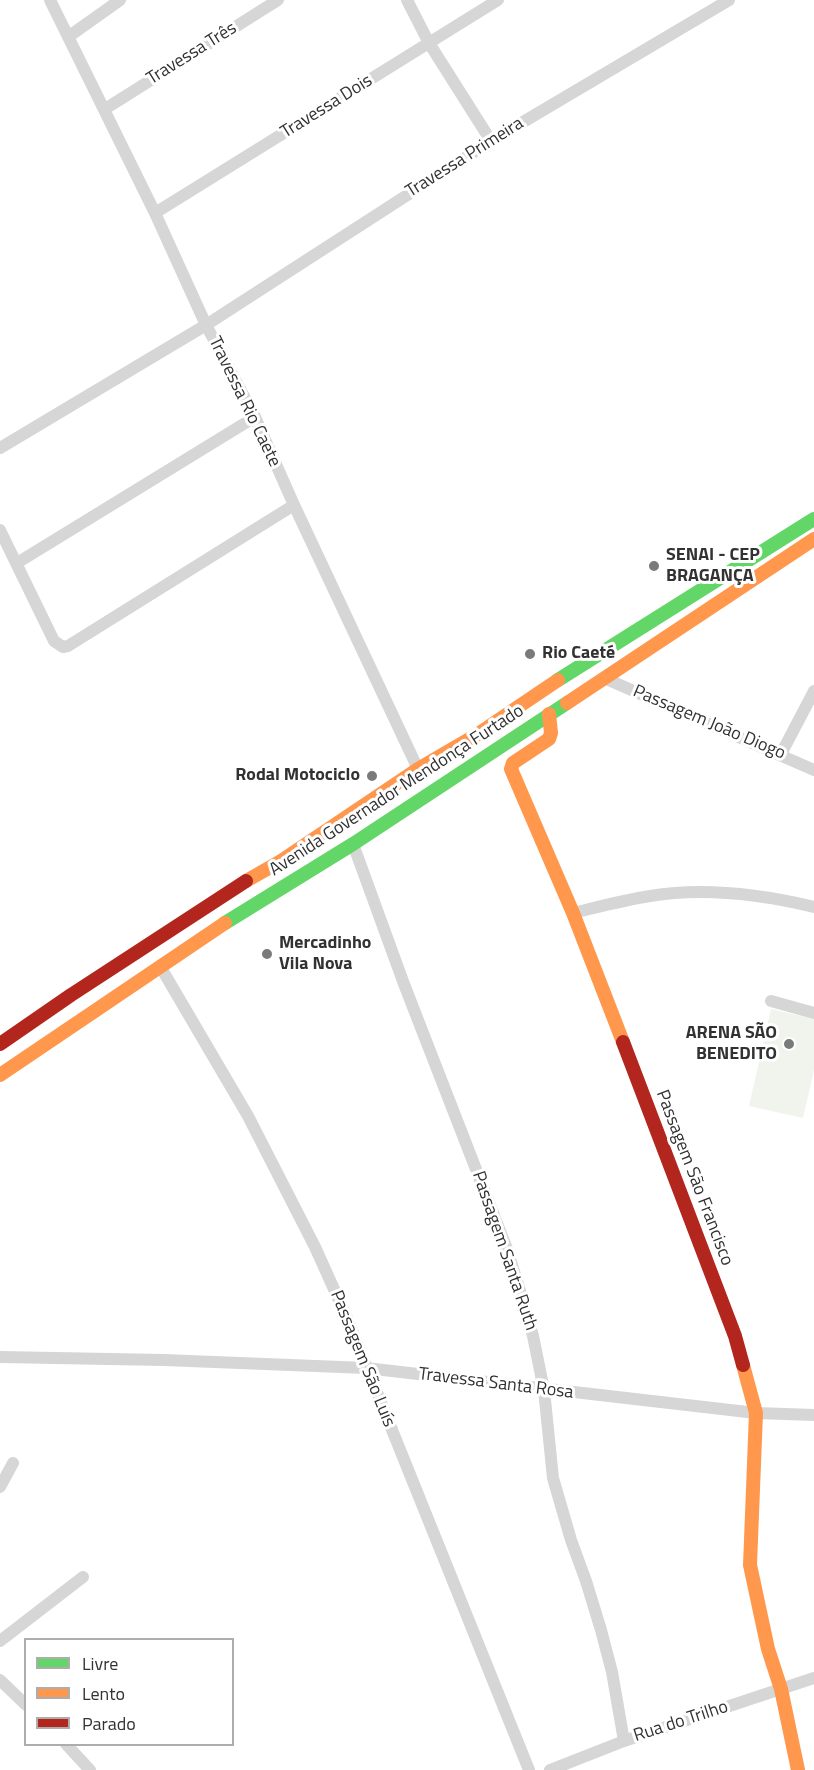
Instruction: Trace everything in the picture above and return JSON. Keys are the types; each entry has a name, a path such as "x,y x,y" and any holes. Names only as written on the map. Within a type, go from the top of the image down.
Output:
{"main road":[{"name":"Avenida Governador Mendonça Furtado","path":"0,1044 226,892 281,861 418,769 478,734 589,660 814,519"},
{"name":"Avenida Governador Mendonça Furtado","path":"0,1075 224,923 353,844 814,539"},
{"name":"Passagem São Francisco","path":"549,714 551,733 549,739 516,760 511,769 573,913 735,1336 756,1413 750,1565 768,1648 781,1689 798,1770"}],"street":[{"name":"Travessa Rio Caete","path":"50,0 155,213 206,325 255,417 418,769"},
{"path":"68,37 120,0"},
{"name":"Travessa Três","path":"105,109 278,0"},
{"path":"407,0 429,43 491,141"},
{"name":"Travessa Dois","path":"155,213 498,0"},
{"name":"Travessa Primeira","path":"0,448 206,325 491,141 729,0"},
{"path":"17,563 255,417"},
{"path":"0,530 54,641 63,647 294,505"},
{"name":"Passagem João Diogo","path":"604,678 814,770"},
{"path":"781,754 814,692"},
{"name":"Passagem Santa Ruth","path":"353,844 404,984 507,1249 533,1336 544,1390 554,1478 571,1540 601,1630 612,1672 624,1741"},
{"path":"573,913 651,896 705,892 775,897 814,907"},
{"name":"Passagem São Luís","path":"160,966 221,1068 315,1247 347,1318 529,1770"},
{"path":"771,1001 814,1013"},
{"name":"Travessa Santa Rosa","path":"0,1357 177,1360 366,1368 756,1413 814,1415"},
{"path":"0,1487 13,1463"},
{"path":"0,1641 83,1577"},
{"name":"Rua do Trilho","path":"550,1770 624,1741 814,1678"},
{"path":"0,1680 24,1703"},
{"path":"68,1746 90,1770"}],"shaded area":[{"name":"ARENA SÃO BENEDITO","path":"771,1009 814,1019 814,1070 803,1118 749,1106"}],"traffic: fast":[{"path":"558,680 814,519"},
{"path":"225,923 353,844 567,703"}],"traffic: slow":[{"path":"567,703 814,539"},
{"path":"246,881 281,861 418,769 478,734 558,680"},
{"path":"549,714 551,733 549,739 513,763 511,769 573,913 623,1042"},
{"path":"0,1075 225,923"},
{"path":"743,1365 756,1413 750,1565 768,1649 781,1689 798,1770"}],"traffic: jam":[{"path":"0,1044 246,881"},
{"path":"623,1042 735,1336 743,1365"}],"place":[{"name":"SENAI - CEP BRAGANÇA","path":"654,566"},
{"name":"Rio Caeté","path":"530,654"},
{"name":"Rodal Motociclo","path":"372,776"},
{"name":"Mercadinho Vila Nova","path":"267,954"},
{"name":"ARENA SÃO BENEDITO","path":"789,1044"}]}
